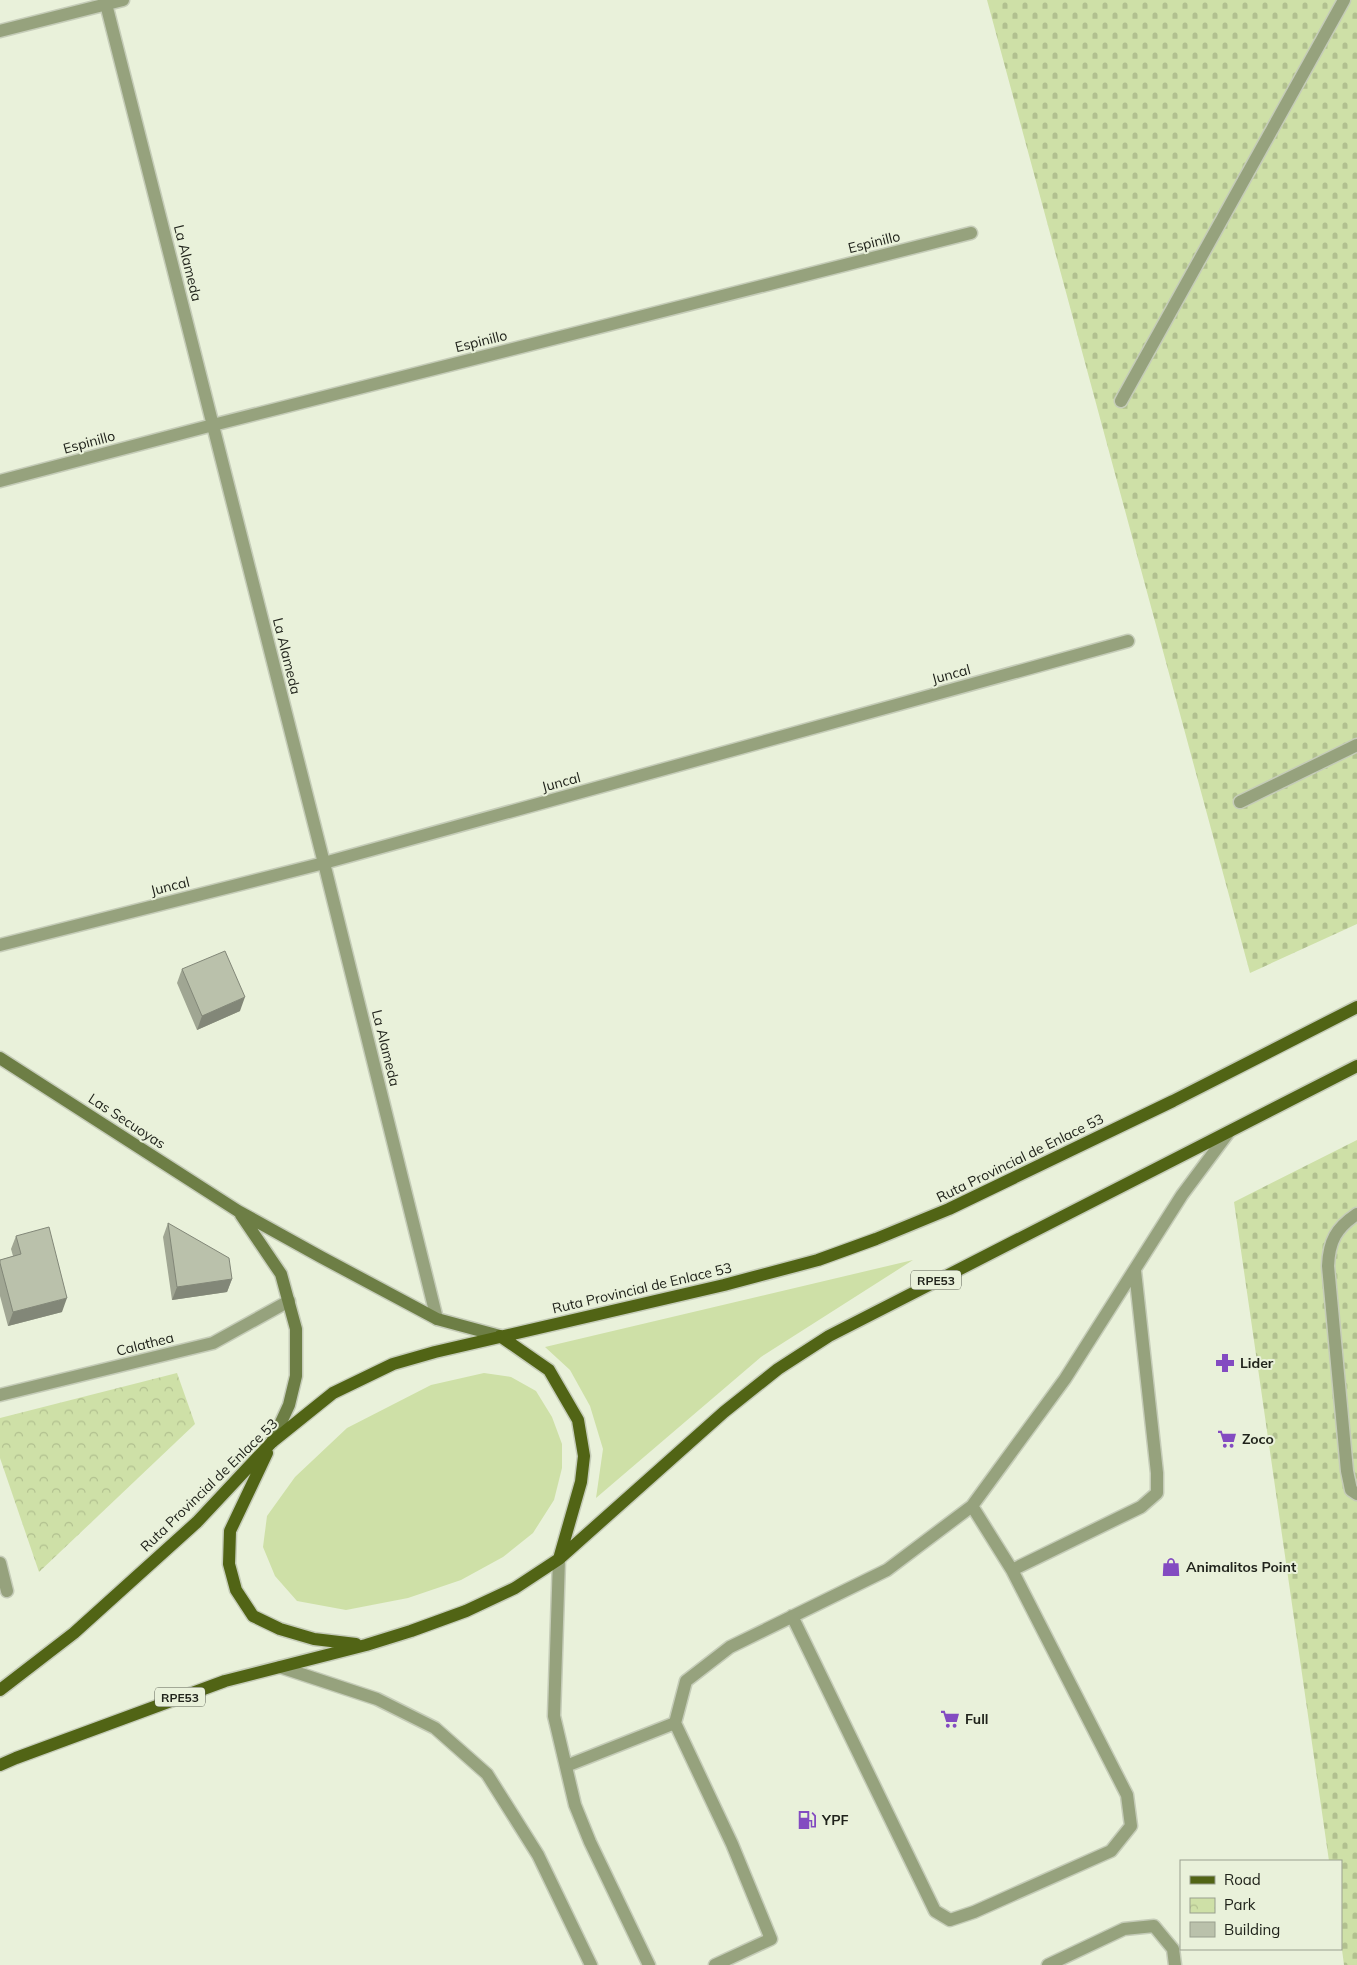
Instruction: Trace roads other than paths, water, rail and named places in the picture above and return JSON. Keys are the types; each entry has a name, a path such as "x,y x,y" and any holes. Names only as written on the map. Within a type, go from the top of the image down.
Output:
{"main road":[{"name":"Ruta Provincial de Enlace 53","path":"0,1690 74,1632 196,1522 272,1442 333,1393 393,1364 500,1336 734,1282 818,1260 876,1239 949,1209 1173,1101 1357,1007"},
{"name":"Las Secuoyas","path":"0,1058 238,1211 437,1319 500,1336"},
{"name":"RPE53","path":"0,1765 225,1681 366,1645 411,1631 466,1611 515,1588 559,1559 724,1412 778,1368 814,1345 882,1307 1357,1066"},
{"path":"238,1211 281,1274 296,1329 296,1376 289,1405 272,1442"},
{"path":"500,1336 549,1370 578,1420 584,1456 581,1482 559,1559"},
{"name":"RPE53","path":"272,1442 230,1531 229,1564 236,1590 253,1616 280,1629 314,1639 366,1645"}],"street":[{"path":"0,31 106,2 123,0"},
{"path":"1121,401 1344,0"},
{"name":"La Alameda","path":"106,2 324,862 437,1319"},
{"name":"Espinillo","path":"0,482 213,425 971,233"},
{"name":"Juncal","path":"0,945 324,862 1128,641"},
{"path":"1240,802 1357,745"},
{"path":"715,1965 770,1939 732,1844 675,1723 686,1681 730,1647 887,1570 972,1506 1065,1379 1135,1272 1182,1195 1229,1132"},
{"path":"1357,1214 1335,1234 1329,1250 1328,1266 1347,1471 1351,1490 1357,1494"},
{"path":"1012,1570 1141,1507 1156,1493 1157,1473 1135,1272"},
{"name":"Calathea","path":"0,1395 213,1343 288,1301"},
{"path":"792,1616 935,1911 950,1920 974,1912 1111,1851 1131,1826 1127,1795 1012,1570 972,1506"},
{"path":"559,1559 554,1716 575,1804 590,1842 649,1965"},
{"path":"0,1563 7,1591"},
{"path":"280,1667 377,1699 435,1728 487,1774 538,1855 591,1965"},
{"path":"566,1766 675,1723"},
{"path":"1048,1965 1124,1929 1154,1926 1173,1949 1175,1965"}],"place":[{"name":"Lider","path":"1225,1363"},
{"name":"Zoco","path":"1227,1439"},
{"name":"Animalitos Point","path":"1171,1567"},
{"name":"Full","path":"950,1719"},
{"name":"YPF","path":"807,1820"}]}
